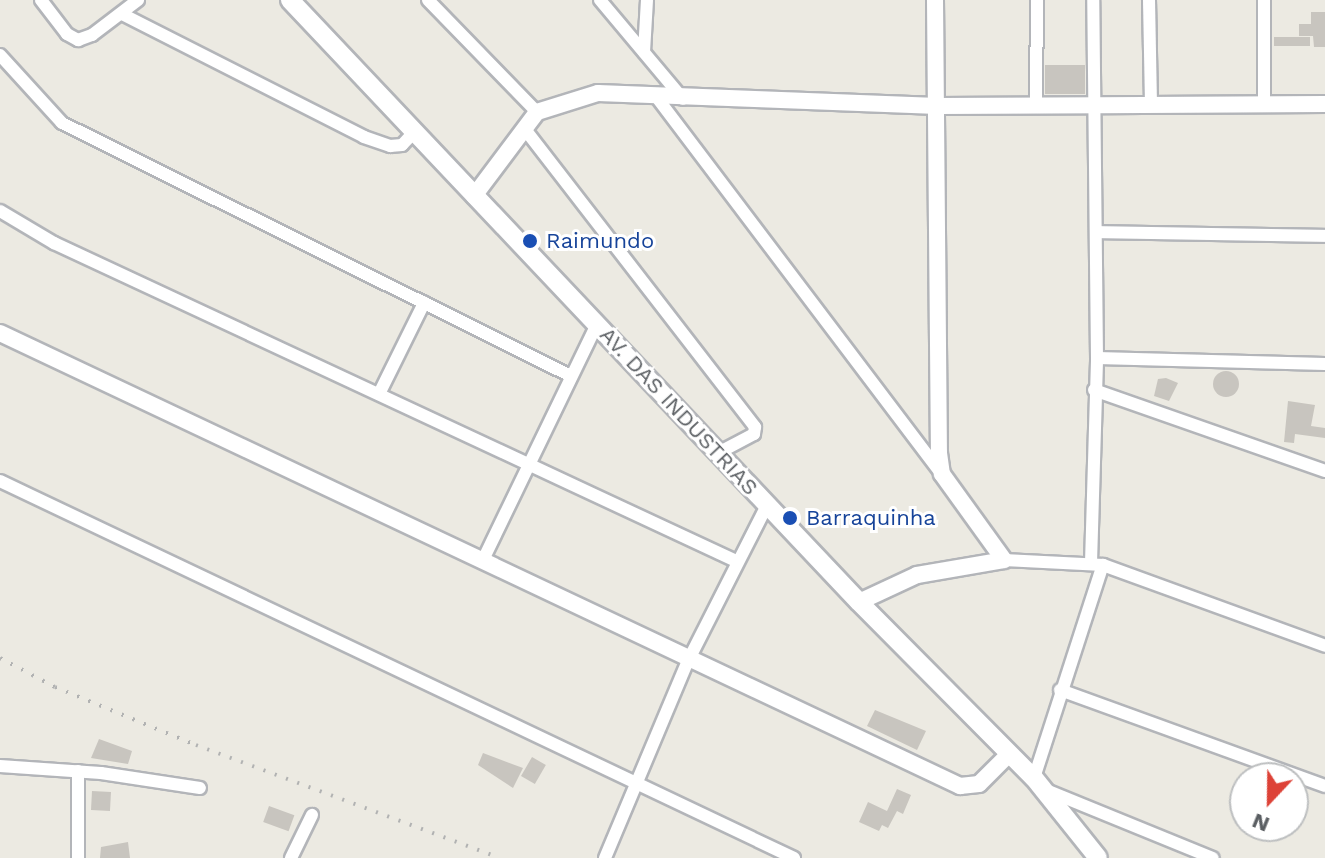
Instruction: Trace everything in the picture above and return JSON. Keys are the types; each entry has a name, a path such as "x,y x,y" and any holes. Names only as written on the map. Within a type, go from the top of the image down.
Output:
{"main road":[{"name":"AV. DAS INDUSTRIAS","path":"290,0 859,602 1038,783 1098,858"}],"street":[{"path":"41,0 67,34 78,40 122,14 138,0"},
{"path":"428,0 537,112"},
{"path":"602,0 683,99"},
{"path":"644,52 647,0"},
{"path":"935,0 942,474"},
{"path":"1036,107 1037,0"},
{"path":"1093,0 1097,564 1060,690 1038,783 1213,858"},
{"path":"1149,0 1151,105"},
{"path":"1264,0 1264,104"},
{"path":"122,14 364,137 390,146 402,145 414,132"},
{"path":"0,55 62,123 571,376"},
{"path":"474,196 537,112 598,93 683,99 938,106 1325,104"},
{"path":"655,95 1004,560"},
{"path":"524,128 755,427 754,434 718,453"},
{"path":"0,211 54,243 736,561"},
{"path":"1097,232 1325,236"},
{"path":"379,394 424,303"},
{"path":"482,562 597,324"},
{"path":"0,333 688,661 960,786 979,784 1009,754"},
{"path":"1097,358 1325,364"},
{"path":"1094,390 1325,471"},
{"path":"0,481 794,858"},
{"path":"605,858 688,661 767,505"},
{"path":"859,602 917,575 1004,560 1097,564 1325,646"},
{"path":"1060,690 1325,786"},
{"path":"0,766 78,771 200,788"},
{"path":"78,771 78,858"},
{"path":"291,858 312,815"}],"building":[{"path":"1311,12 1325,12 1325,47 1314,47 1313,36 1299,36 1299,24 1311,24"},
{"path":"1274,37 1310,37 1310,46 1274,46"},
{"path":"1045,65 1085,65 1085,94 1045,94"},
{"path":"1226,371 1235,375 1239,384 1235,393 1226,397 1217,393 1213,384 1217,375"},
{"path":"1166,378 1178,383 1169,401 1154,396 1158,379"},
{"path":"1288,401 1315,405 1311,426 1325,428 1325,438 1295,434 1294,443 1284,442"},
{"path":"875,710 926,731 917,750 867,726"},
{"path":"99,739 132,751 128,764 91,758"},
{"path":"483,753 523,768 513,788 478,765"},
{"path":"532,757 546,765 535,784 521,776"},
{"path":"897,789 911,795 903,814 897,811 888,828 882,825 879,831 859,822 868,802 887,811"},
{"path":"92,791 111,792 110,811 91,810"},
{"path":"269,806 294,815 289,831 263,822"},
{"path":"128,842 130,858 100,858 101,847"}],"railway":[{"path":"0,658 55,687 196,745 500,858"}],"place":[{"name":"Raimundo","path":"530,241"},
{"name":"Barraquinha","path":"790,518"}]}
